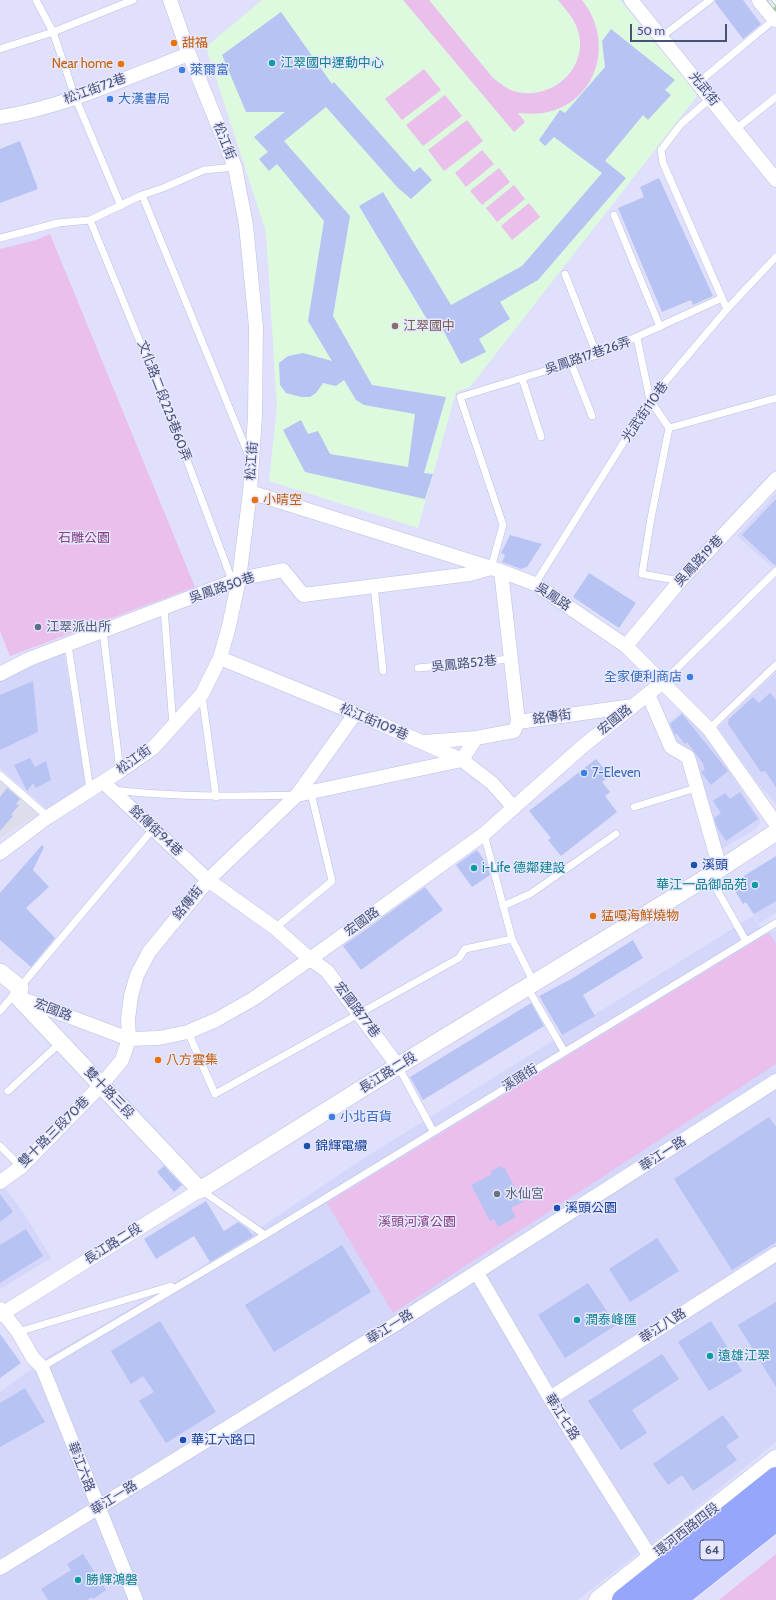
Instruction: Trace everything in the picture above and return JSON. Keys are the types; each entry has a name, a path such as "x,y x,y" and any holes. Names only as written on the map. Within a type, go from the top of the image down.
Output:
{"highway":[{"path":"623,1600 649,1594 776,1478"},
{"name":"64","path":"649,1594 776,1499"},
{"name":"64","path":"677,1600 776,1520"}],"main road":[{"path":"762,0 776,17"},
{"name":"環河西路四段","path":"599,1600 776,1460"},
{"path":"649,1594 776,1503"}],"street":[{"name":"松江街","path":"0,853 48,816 90,789 108,786 120,771 152,748 202,694 220,658 229,626 250,492 255,416 256,326 246,225 235,167 189,54 170,0"},
{"name":"光武街","path":"631,0 699,82 776,180"},
{"name":"松江街72巷","path":"0,117 25,113 75,97 189,54"},
{"name":"吳鳳路19巷","path":"626,646 680,581 776,479"},
{"name":"吳鳳路","path":"250,492 496,569 535,584 626,646 663,682 709,729 776,824"},
{"name":"吳鳳路50巷","path":"0,674 29,659 236,581 283,570 303,594 470,574 496,569"},
{"name":"吳鳳路52巷","path":"496,569 518,722"},
{"name":"松江街109巷","path":"220,658 290,686 462,760 492,783 514,808"},
{"name":"宏國路","path":"19,992 129,1039 159,1038 188,1032 216,1020 252,999 310,959 484,834 583,746 663,682"},
{"path":"648,694 671,747 688,757 715,872"},
{"name":"銘傳街","path":"421,742 476,738 514,731 518,722 633,706"},
{"name":"銘傳街","path":"129,1039 128,1019 131,996 137,975 149,952 208,880 304,794 355,714"},
{"path":"304,794 462,760 476,738"},
{"name":"銘傳街94巷","path":"108,786 208,880 275,928"},
{"name":"長江路二段","path":"1,1312 715,872 776,832"},
{"name":"宏國路77巷","path":"275,928 310,959 327,971 398,1066"},
{"name":"雙十路三段","path":"0,972 19,992 60,1043 102,1084 200,1190"},
{"name":"雙十路三段70巷","path":"0,1182 21,1167 102,1084 122,1060 129,1039"},
{"name":"華江一路","path":"0,1568 477,1273 776,1081"},
{"name":"華江八路","path":"550,1398 776,1254"},
{"name":"華江七路","path":"477,1273 550,1398 651,1558"},
{"name":"華江六路","path":"1,1312 18,1332 37,1362 136,1600"},
{"path":"677,1600 776,1524"}],"lane":[{"path":"36,0 53,32 75,97 121,206"},
{"path":"0,48 53,32 133,0"},
{"path":"661,37 710,0"},
{"path":"699,82 776,17"},
{"path":"736,129 776,97"},
{"path":"711,98 682,124 661,150 663,163 727,309"},
{"path":"0,238 58,222 90,220 121,206 142,194 163,188 204,170 235,167"},
{"path":"142,194 252,463"},
{"path":"614,215 660,327"},
{"name":"文化路二段225巷60弄","path":"90,220 236,581"},
{"name":"光武街110巷","path":"535,584 650,400 727,309 776,257"},
{"path":"770,262 776,268"},
{"path":"565,274 597,355"},
{"name":"吳鳳路17巷26弄","path":"496,569 502,525 460,397 597,355 722,298"},
{"path":"637,338 650,400 669,428 651,518 642,574 680,581"},
{"path":"571,363 592,416"},
{"path":"522,378 541,437"},
{"path":"669,428 776,398"},
{"path":"663,682 776,571"},
{"path":"374,586 383,671"},
{"path":"164,608 173,727"},
{"path":"104,631 120,771"},
{"path":"68,645 90,789"},
{"name":"吳鳳路52巷","path":"418,668 510,659"},
{"path":"709,729 776,665"},
{"path":"202,694 216,797"},
{"path":"0,775 48,816"},
{"path":"108,786 153,795 216,797 304,794 332,881 275,928"},
{"path":"634,807 696,788"},
{"path":"0,1011 19,992 153,829"},
{"path":"484,834 512,939 531,985 564,1051"},
{"path":"503,906 530,894 616,834"},
{"path":"715,872 746,940"},
{"name":"溪頭街","path":"182,1283 265,1235 564,1051 776,923"},
{"path":"188,1032 215,1094 459,958 465,949 512,939"},
{"path":"8,1091 60,1043"},
{"path":"398,1066 433,1132"},
{"path":"0,1146 21,1167"},
{"path":"200,1190 265,1235"},
{"path":"18,1332 182,1283"},
{"path":"37,1362 182,1283"}],"shaded area":[{"name":"江翠國中","path":"262,0 620,0 697,96 470,387 456,392 418,528 269,481 277,408 266,232 206,47"},
{"path":"776,493 776,564 772,567 737,536"},
{"path":"64,652 86,787 49,811 0,768 0,681"},
{"path":"776,672 776,804 755,780 718,728"},
{"path":"683,711 695,723 727,767 760,819 760,823 756,829 719,850 702,794 673,744 665,726"},
{"path":"0,780 39,814 0,837"},
{"name":"華江一品御品苑","path":"776,856 776,913 759,924 734,883"},
{"path":"753,916 765,935 776,930 776,1442 664,1534 577,1600 0,1600 0,1392 46,1358 203,1266 358,1162"},
{"path":"3,1185 25,1215 51,1258 0,1289 0,1187"}],"green space":[{"path":"403,0 429,0 493,78 510,90 530,93 554,87 564,80 572,70 580,47 578,29 558,0 582,0 592,16 598,34 599,51 596,68 588,84 577,97 562,107 543,113 518,113 525,122 514,132"},
{"path":"424,69 441,90 402,120 385,99"},
{"path":"445,95 462,116 423,146 406,125"},
{"path":"467,120 483,141 444,171 428,150"},
{"path":"482,150 494,164 466,187 455,173"},
{"path":"499,168 510,182 482,205 470,191"},
{"path":"514,185 525,199 497,222 486,208"},
{"path":"529,203 540,217 512,240 501,226"},
{"name":"石雕公園","path":"50,234 195,587 10,656 0,631 0,249 36,240"},
{"name":"溪頭河濱公園","path":"769,933 776,944 776,1064 393,1313 327,1203"},
{"path":"776,1554 776,1600 719,1600"}],"building":[{"path":"715,0 743,0 761,24 743,39"},
{"path":"281,12 332,84 334,82 414,172 420,167 432,180 411,199 398,188 326,107 284,141 350,216 333,316 372,385 446,397 424,473 433,474 425,499 305,472 283,430 301,420 308,434 318,431 330,454 408,467 415,414 364,405 356,400 344,380 336,386 323,383 316,393 310,397 301,397 286,393 280,385 279,363 288,356 303,353 332,361 308,321 324,221 277,164 269,171 259,159 268,152 254,137 285,112 246,112 222,55"},
{"path":"611,29 675,80 665,90 671,95 648,120 643,115 605,161 626,178 538,280 500,302 510,319 479,339 486,352 461,364 441,326 434,331 359,206 383,192 451,305 522,266 602,173 554,137 545,146 539,140 560,110 565,113 605,67 602,41"},
{"path":"20,141 38,189 0,203 0,149"},
{"path":"659,178 713,296 693,305 691,300 662,312 618,208 644,197 640,187"},
{"path":"776,499 776,566 742,535"},
{"path":"510,535 542,544 527,567 521,569 502,562 505,555 501,553"},
{"path":"589,573 636,603 619,628 573,597"},
{"path":"33,681 38,732 0,750 0,695"},
{"path":"770,693 776,700 776,787 765,771 761,772 728,724 729,719 753,697 759,703"},
{"path":"682,714 728,771 711,785 701,772 705,769 703,766 704,765 687,742 685,744 677,734 675,735 670,724"},
{"path":"30,758 35,767 46,761 51,780 36,788 33,783 27,791 14,765"},
{"path":"596,759 610,776 602,782 610,792 605,796 617,812 561,856 548,840 551,838 529,811"},
{"path":"7,788 20,799 16,804 19,805 11,815 13,816 0,831 0,797"},
{"path":"740,792 758,819 726,841 718,829 714,818 721,813 713,801 725,793 730,799"},
{"path":"42,845 44,847 33,870 49,887 26,908 55,938 31,967 0,940 0,893"},
{"name":"i-Life 德鄰建設","path":"477,850 487,864 490,875 472,887 456,865"},
{"name":"華江一品御品苑","path":"776,856 776,901 754,914 746,902 743,904 732,886 736,884 734,882"},
{"path":"425,887 443,910 361,970 343,946"},
{"path":"633,940 643,958 583,995 595,1016 562,1035 539,996 573,978"},
{"path":"531,1003 544,1026 423,1100 410,1077"},
{"path":"769,1117 776,1127 776,1242 732,1270 674,1179"},
{"path":"164,1166 182,1185 174,1192 157,1172"},
{"name":"水仙宮","path":"501,1166 502,1168 504,1167 523,1202 511,1208 516,1217 498,1227 494,1219 490,1221 471,1185 492,1174 491,1171"},
{"path":"0,1194 13,1212 0,1222"},
{"path":"206,1201 224,1231 238,1222 248,1229 253,1236 210,1262 194,1236 156,1259 144,1239"},
{"path":"26,1229 43,1256 0,1283 0,1245"},
{"name":"潤泰峰匯","path":"657,1238 679,1271 630,1302 609,1269"},
{"path":"342,1245 371,1292 274,1352 245,1305"},
{"name":"潤泰峰匯","path":"588,1283 616,1325 565,1358 538,1315"},
{"path":"776,1302 776,1387 738,1325"},
{"path":"160,1321 216,1412 166,1443 139,1401 154,1392 143,1376 131,1384 111,1351"},
{"name":"遠雄江翠","path":"711,1321 742,1371 709,1391 678,1342"},
{"path":"0,1334 21,1363 0,1378"},
{"path":"662,1354 679,1379 632,1410 647,1433 621,1450 588,1401"},
{"path":"25,1388 45,1422 0,1447 0,1403"},
{"path":"723,1415 739,1437 726,1446 737,1460 693,1491 682,1475 668,1485 653,1464"},
{"name":"勝輝鴻磐","path":"83,1554 106,1590 93,1599 92,1597 87,1600 48,1600 41,1589 71,1570 67,1564"}],"railway":[{"path":"769,0 776,9"}],"place":[{"name":"甜福","path":"174,43"},
{"name":"江翠國中運動中心","path":"272,63"},
{"name":"Near home","path":"121,64"},
{"name":"萊爾富","path":"182,70"},
{"name":"大漢書局","path":"110,99"},
{"name":"江翠國中","path":"395,326"},
{"name":"小晴空","path":"255,500"},
{"name":"江翠派出所","path":"38,627"},
{"name":"全家便利商店","path":"690,677"},
{"name":"7-Eleven","path":"584,773"},
{"name":"溪頭","path":"694,865"},
{"name":"i-Life 德鄰建設","path":"474,868"},
{"name":"華江一品御品苑","path":"755,885"},
{"name":"猛嘎海鮮燒物","path":"593,916"},
{"name":"八方雲集","path":"158,1060"},
{"name":"小北百貨","path":"332,1117"},
{"name":"錦輝電纜","path":"307,1146"},
{"name":"水仙宮","path":"497,1194"},
{"name":"溪頭公園","path":"557,1208"},
{"name":"潤泰峰匯","path":"577,1320"},
{"name":"遠雄江翠","path":"710,1356"},
{"name":"華江六路口","path":"183,1440"},
{"name":"勝輝鴻磐","path":"78,1580"}]}
